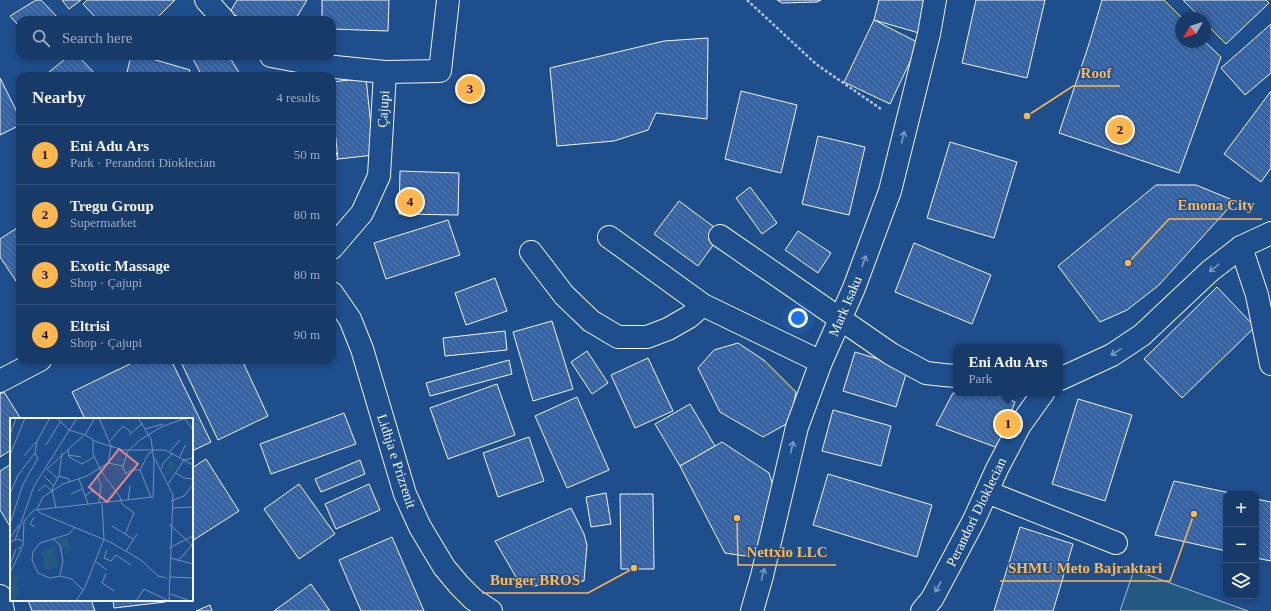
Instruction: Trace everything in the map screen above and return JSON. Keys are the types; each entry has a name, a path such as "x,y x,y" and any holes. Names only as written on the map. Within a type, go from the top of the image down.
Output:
{"street":[{"path":"206,0 220,16"},
{"path":"385,72 440,71 448,0"},
{"name":"Mark Isaku","path":"752,611 762,576 796,427 821,362 854,288 890,191 929,34 935,0"},
{"name":"Çajupi","path":"293,60 325,66 385,72 379,176 362,213 336,243"},
{"path":"1063,378 1112,355 1142,335 1210,271 1241,247 1271,233"},
{"path":"720,236 891,354 926,373 953,376"},
{"path":"609,237 703,305 821,362"},
{"path":"1241,247 1257,295 1271,364"},
{"path":"531,252 564,295 591,321 618,337 647,337 674,326 689,317 703,305"},
{"name":"Lidhja e Prizrenit","path":"336,299 350,319 362,349 405,494 420,527 449,573 473,599 491,611"},
{"path":"0,381 32,364"},
{"name":"Perandori Dioklecian","path":"922,611 932,599 950,566 1020,425 1041,396"},
{"path":"987,492 1116,543"},
{"path":"0,596 3,611"}],"path":[{"path":"747,0 816,64 906,126"}],"shaded area":[{"path":"1134,570 1248,611 1120,611"}],"building":[{"path":"36,0 41,0 56,16 16,16 16,23 10,16"},
{"path":"62,0 81,0 69,9"},
{"path":"87,0 175,0 159,16 94,16 83,4"},
{"path":"237,0 307,0 297,16 236,16 230,12"},
{"path":"322,0 389,0 388,31 336,29 336,16 322,16"},
{"path":"777,0 821,0 817,2 782,3"},
{"path":"879,0 928,0 919,33 874,20"},
{"path":"976,0 1045,0 1027,78 962,63"},
{"path":"1102,0 1164,0 1176,12 1175,48 1211,48 1221,57 1179,173 1059,133"},
{"path":"1183,0 1266,0 1269,3 1226,44 1211,29 1211,12 1195,12"},
{"path":"874,20 919,43 890,104 844,82"},
{"path":"1271,24 1271,73 1245,95 1221,68"},
{"path":"708,38 707,119 656,113 648,130 614,141 557,146 550,68 664,41"},
{"path":"64,60 82,60 93,72 49,72"},
{"path":"130,60 156,60 190,70 189,72 127,72"},
{"path":"194,60 231,60 239,72 200,72"},
{"path":"0,78 16,110 16,127 0,135"},
{"path":"366,78 374,155 338,159 336,140 336,82"},
{"path":"741,91 797,105 781,173 725,159"},
{"path":"1271,91 1271,168 1261,182 1224,154"},
{"path":"818,136 865,147 849,215 802,204"},
{"path":"950,142 1017,162 994,238 927,218"},
{"path":"400,171 459,173 458,215 399,214"},
{"path":"1156,185 1196,185 1235,201 1159,285 1127,310 1100,322 1058,266"},
{"path":"750,187 777,223 762,234 736,198"},
{"path":"679,201 722,233 698,266 654,234"},
{"path":"448,220 460,255 386,279 374,243"},
{"path":"16,229 16,281 0,257 0,239"},
{"path":"798,231 831,253 818,273 785,250"},
{"path":"914,243 991,275 972,324 895,292"},
{"path":"495,278 507,311 466,325 455,293"},
{"path":"1217,287 1255,327 1182,398 1144,359"},
{"path":"552,321 573,389 533,401 513,332"},
{"path":"505,331 507,350 445,356 443,338"},
{"path":"738,343 765,361 796,392 790,422 763,437 720,412 698,368 714,350"},
{"path":"587,351 608,383 592,394 571,362"},
{"path":"855,352 908,368 896,407 843,391"},
{"path":"648,358 673,411 635,428 611,375"},
{"path":"509,360 512,374 430,396 426,383"},
{"path":"130,364 173,364 211,442 193,451 193,418 85,418 72,392"},
{"path":"182,364 244,364 268,416 218,440"},
{"path":"497,384 515,435 448,459 430,408"},
{"path":"4,392 20,418 10,418 10,451 0,457 0,394"},
{"path":"953,393 953,396 1000,396 1015,402 998,448 936,425"},
{"path":"577,397 609,470 567,488 535,416"},
{"path":"1078,399 1132,415 1105,501 1052,484"},
{"path":"690,404 715,446 680,466 655,424"},
{"path":"833,410 891,426 881,466 822,451"},
{"path":"344,413 356,444 271,474 260,444"},
{"path":"529,437 544,481 498,497 483,453"},
{"path":"722,442 769,473 775,492 762,543 745,556 725,553 680,466"},
{"path":"206,459 239,511 193,540 193,467"},
{"path":"360,460 365,474 321,492 315,479"},
{"path":"10,465 10,526 0,510 0,471"},
{"path":"828,474 932,505 917,557 813,525"},
{"path":"1174,481 1223,491 1223,550 1155,535"},
{"path":"299,484 335,534 299,559 264,509"},
{"path":"369,484 380,510 336,529 325,504"},
{"path":"606,493 611,524 591,527 586,497"},
{"path":"620,494 653,494 654,569 621,569"},
{"path":"1259,500 1271,502 1271,561 1259,559"},
{"path":"571,508 584,534 587,545 584,581 532,586 516,577 495,541"},
{"path":"1020,527 1073,544 1053,611 994,611"},
{"path":"392,537 424,611 361,611 339,560"},
{"path":"311,584 330,611 274,611"},
{"path":"28,601 91,601 95,611 32,611"},
{"path":"113,601 165,601 165,602 114,608"},
{"path":"210,605 212,611 196,611"}],"place":[{"name":"Exotic Massage","path":"470,89"},
{"name":"Roof","path":"1027,116"},
{"name":"Tregu Group","path":"1120,130"},
{"name":"Eltrisi","path":"410,202"},
{"name":"Emona City","path":"1128,263"},
{"name":"Eni Adu Ars","path":"1008,424"},
{"name":"SHMU Meto Bajraktari","path":"1194,514"},
{"name":"Nettxio LLC","path":"737,518"},
{"name":"Burger BROS","path":"634,568"}]}
